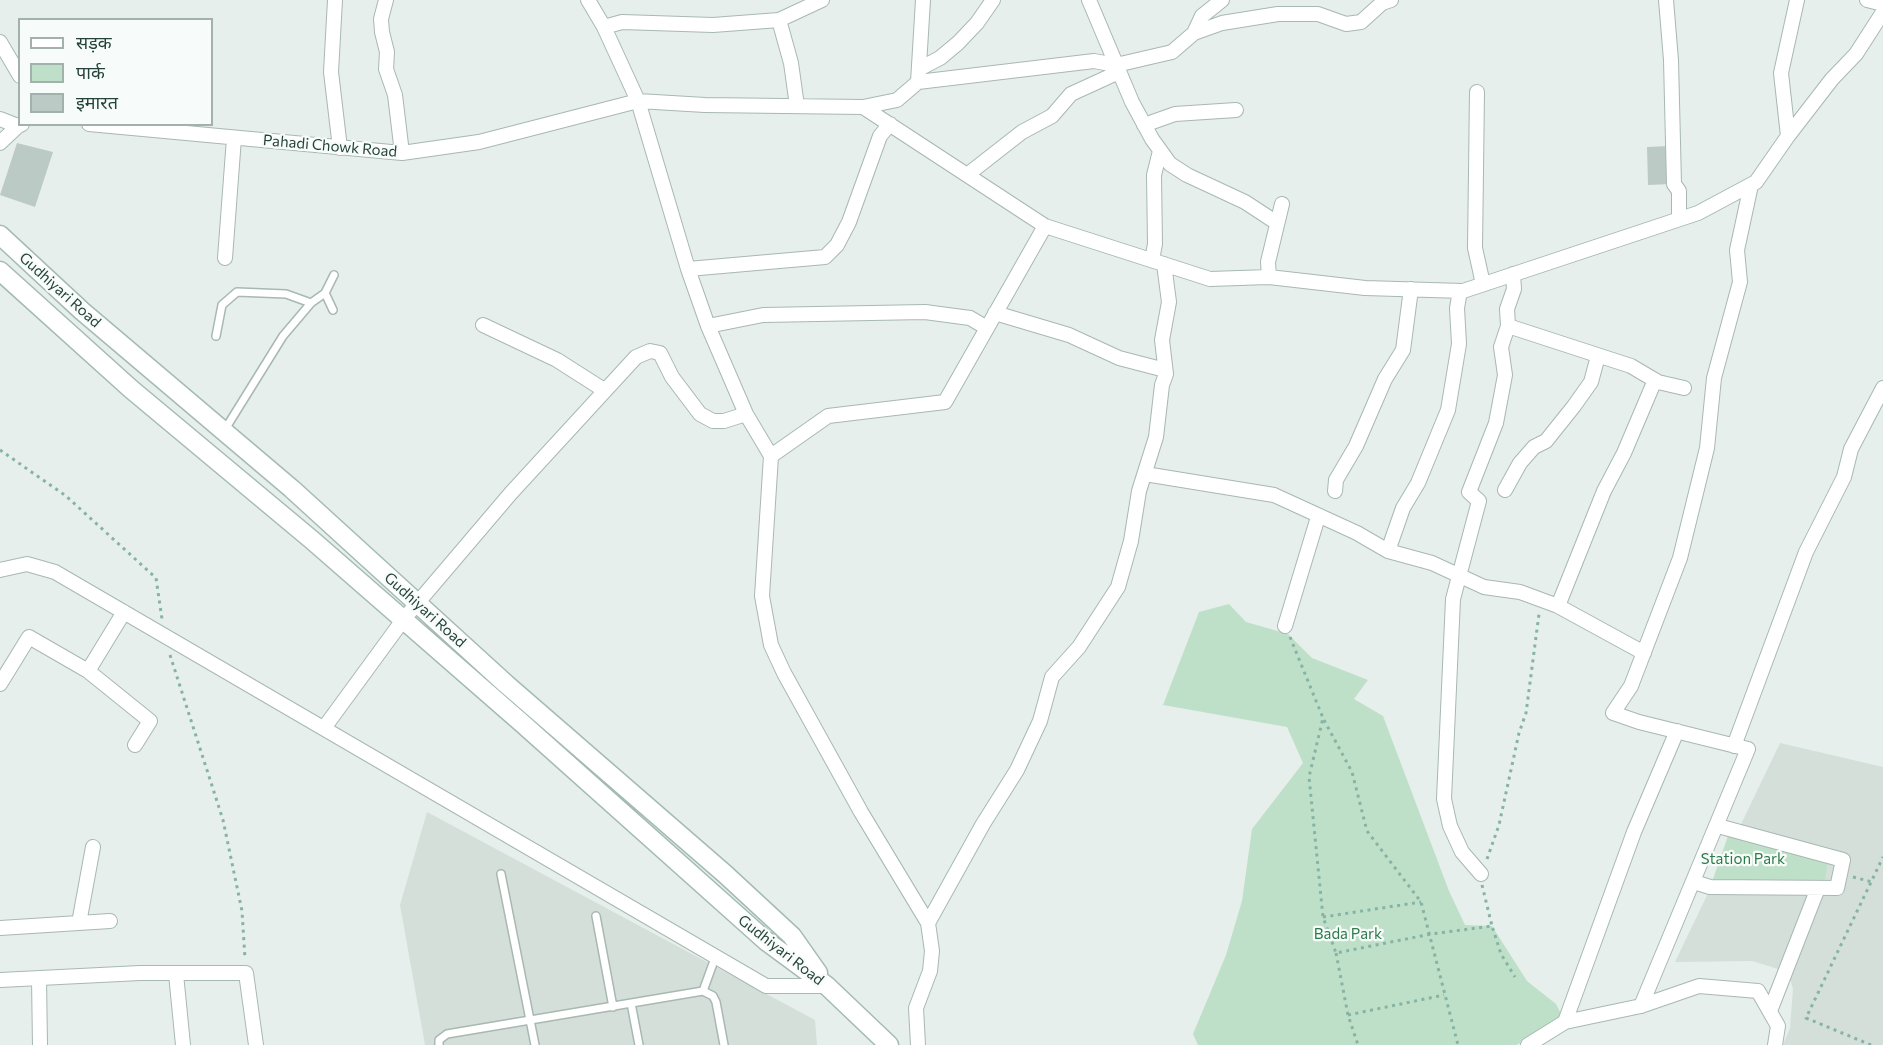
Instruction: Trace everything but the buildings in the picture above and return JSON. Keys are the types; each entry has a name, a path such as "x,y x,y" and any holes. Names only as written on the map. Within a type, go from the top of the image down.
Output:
{"street":[{"path":"335,0 331,72 340,148"},
{"path":"386,0 381,19 382,32 387,52 386,69 395,95 402,153"},
{"path":"588,0 604,27 638,101 688,268 708,326 746,414 771,456 762,596 771,645 783,673 861,812 928,923 932,951 930,971 916,1008 918,1045"},
{"path":"604,27 622,22 713,25 779,20 822,0"},
{"path":"923,0 918,75 1094,61 1118,69"},
{"name":"Pahadi Chowk Road","path":"110,126 402,153 479,142 638,101 705,105 863,107 897,100 918,75 958,43 977,23 993,0"},
{"path":"1089,0 1144,125 1170,164 1187,175 1245,202 1277,223"},
{"path":"1194,33 1202,16 1222,0"},
{"path":"967,175 1022,132 1052,116 1071,94 1118,69 1172,52 1194,33 1222,23 1278,14 1318,14 1346,24 1361,22 1382,3 1391,0"},
{"path":"1666,0 1671,60 1674,184 1678,191 1679,219"},
{"path":"1788,136 1781,73 1797,0"},
{"path":"1867,0 1883,4"},
{"path":"863,107 1045,226 1210,279 1269,277 1365,288 1460,291 1698,213 1756,182 1832,79 1856,54 1883,12"},
{"path":"779,20 791,63 797,106"},
{"path":"0,42 18,73"},
{"path":"1477,92 1475,248 1483,284"},
{"path":"1144,125 1175,114 1236,110"},
{"path":"0,119 18,124"},
{"path":"688,268 825,257 837,245 849,222 880,136 890,124"},
{"path":"0,143 19,126"},
{"path":"225,258 234,138"},
{"path":"928,923 983,824 1017,770 1040,721 1052,677 1079,647 1118,588 1131,542 1139,491 1156,437 1166,370 1162,340 1169,302 1155,244 1154,175 1160,151"},
{"path":"1641,1006 1718,826 1748,749 1613,713 1631,686 1680,558 1707,448 1714,378 1740,282 1737,250 1751,185"},
{"path":"1269,277 1269,262 1282,204"},
{"path":"771,456 828,416 945,402 1045,226"},
{"name":"Gudhiyari Road","path":"0,235 82,311 224,430 751,897 792,936 827,986"},
{"name":"Gudhiyari Road","path":"0,271 131,389 403,620 766,941 827,986"},
{"path":"1481,874 1462,852 1450,826 1444,799 1453,599 1479,501 1469,492 1496,423 1505,375 1501,347 1508,326 1507,309 1514,289 1513,274"},
{"path":"1335,492 1336,480 1356,446 1385,379 1404,350 1411,290"},
{"path":"1388,551 1403,508 1418,483 1448,410 1460,344 1457,309 1460,291"},
{"path":"708,326 763,315 925,312 970,318 987,328"},
{"path":"995,313 1069,335 1119,358 1166,370"},
{"path":"483,325 557,360 604,390"},
{"path":"1508,326 1562,342 1630,366 1654,380 1684,388"},
{"path":"324,728 417,603 604,390 636,357 650,351 660,353 672,377 700,414 713,421 724,421 746,414"},
{"path":"1505,490 1520,464 1534,447 1546,441 1591,382 1598,356"},
{"path":"1558,606 1604,491 1624,453 1654,380"},
{"path":"1734,746 1806,552 1844,477 1851,449 1883,388"},
{"path":"1145,474 1274,495 1357,533 1388,551 1432,563 1484,587 1520,592 1558,606 1644,653"},
{"path":"1285,626 1318,517"},
{"path":"0,570 27,564 55,572 766,986 827,986 889,1045"},
{"path":"88,671 124,612"},
{"path":"0,684 28,637 88,671 150,721 135,745"},
{"path":"1565,1022 1634,832 1677,731"},
{"path":"1694,882 1710,887 1837,888 1843,860 1718,826"},
{"path":"80,922 93,847"},
{"path":"1770,1011 1818,888"},
{"path":"0,928 110,921"},
{"path":"0,980 140,973 246,972 256,1045"},
{"path":"176,974 183,1045"},
{"path":"39,979 40,1045"},
{"path":"1528,1045 1565,1022 1641,1006 1699,986 1758,991 1778,1026 1775,1045"}],"lane":[{"path":"224,430 283,336 311,303 325,293 334,275"},
{"path":"216,336 222,305 237,292 286,294 311,303"},
{"path":"325,293 333,310"},
{"path":"501,874 535,1045"},
{"path":"596,916 613,1007"},
{"path":"703,991 716,958"},
{"path":"439,1045 439,1040 447,1034 703,991 713,996 716,1002 724,1045"},
{"path":"631,1004 639,1045"}],"path":[{"path":"0,450 66,496 156,578 163,635 223,820 242,911 246,972"},
{"path":"1515,977 1501,954 1485,904 1481,874 1499,825 1514,769 1519,733 1526,713 1535,659 1540,600"},
{"path":"1285,626 1323,718 1352,772 1367,831 1421,902 1458,1045"},
{"path":"1323,718 1309,777 1323,917 1336,953 1348,1015 1358,1045"},
{"path":"1871,1045 1806,1018 1814,997 1883,857"},
{"path":"1840,874 1872,882"},
{"path":"1323,917 1421,902"},
{"path":"1336,953 1431,934 1492,926"},
{"path":"1348,1015 1444,995"}],"shaded area":[{"path":"1780,743 1883,767 1883,1045 1783,1045 1790,1028 1793,989 1788,972 1752,961 1675,962"},
{"path":"427,812 815,1020 817,1045 425,1045 400,905"}],"green space":[{"name":"Bada Park","path":"1229,604 1246,622 1288,634 1312,658 1368,680 1354,699 1383,716 1449,891 1465,925 1492,926 1527,981 1556,1004 1565,1022 1516,1045 1198,1045 1193,1034 1226,955 1242,901 1252,829 1303,763 1287,727 1163,705 1199,612"},
{"name":"Station Park","path":"1729,833 1828,859 1825,881 1712,882"}]}
